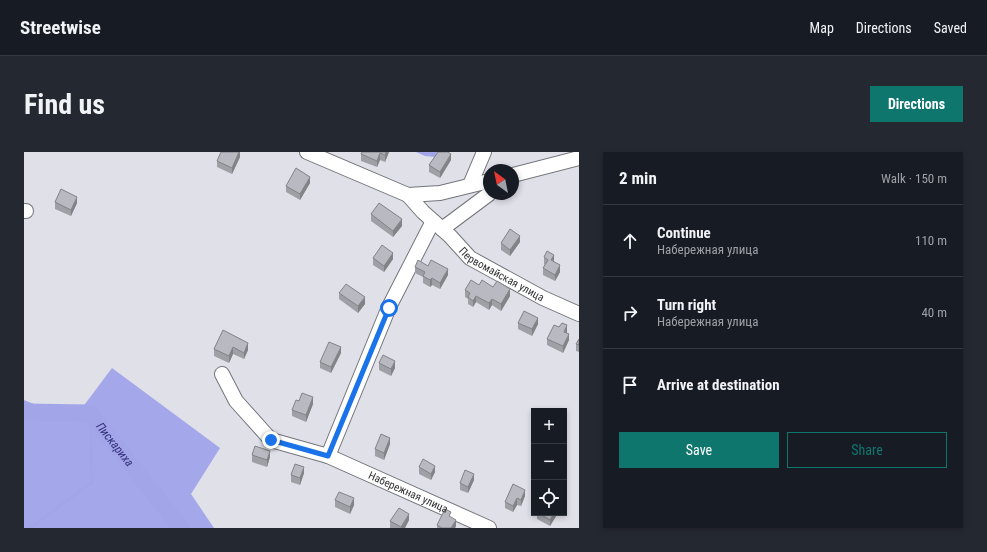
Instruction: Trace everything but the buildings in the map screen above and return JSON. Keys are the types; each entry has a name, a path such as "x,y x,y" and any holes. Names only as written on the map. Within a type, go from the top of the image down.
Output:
{"street":[{"name":"Первомайская улица","path":"307,152 408,195 470,258 543,298 579,314"},
{"path":"470,185 484,152"},
{"path":"519,174 579,158"},
{"name":"Первомайская улица","path":"408,195 440,193 483,182"},
{"path":"328,456 389,308 437,225 483,198"},
{"name":"Набережная улица","path":"222,374 236,401 271,440 328,456 489,528"}],"shaded area":[{"path":"416,152 442,152 435,157 425,156"},
{"path":"112,368 220,448 191,494 214,528 24,528 24,400 73,420"}],"waterway":[{"name":"Пискариха","path":"24,412 90,413 181,528"},
{"path":"30,528 92,482 90,413"}],"route":[{"path":"271,440 328,456 389,308"}]}
